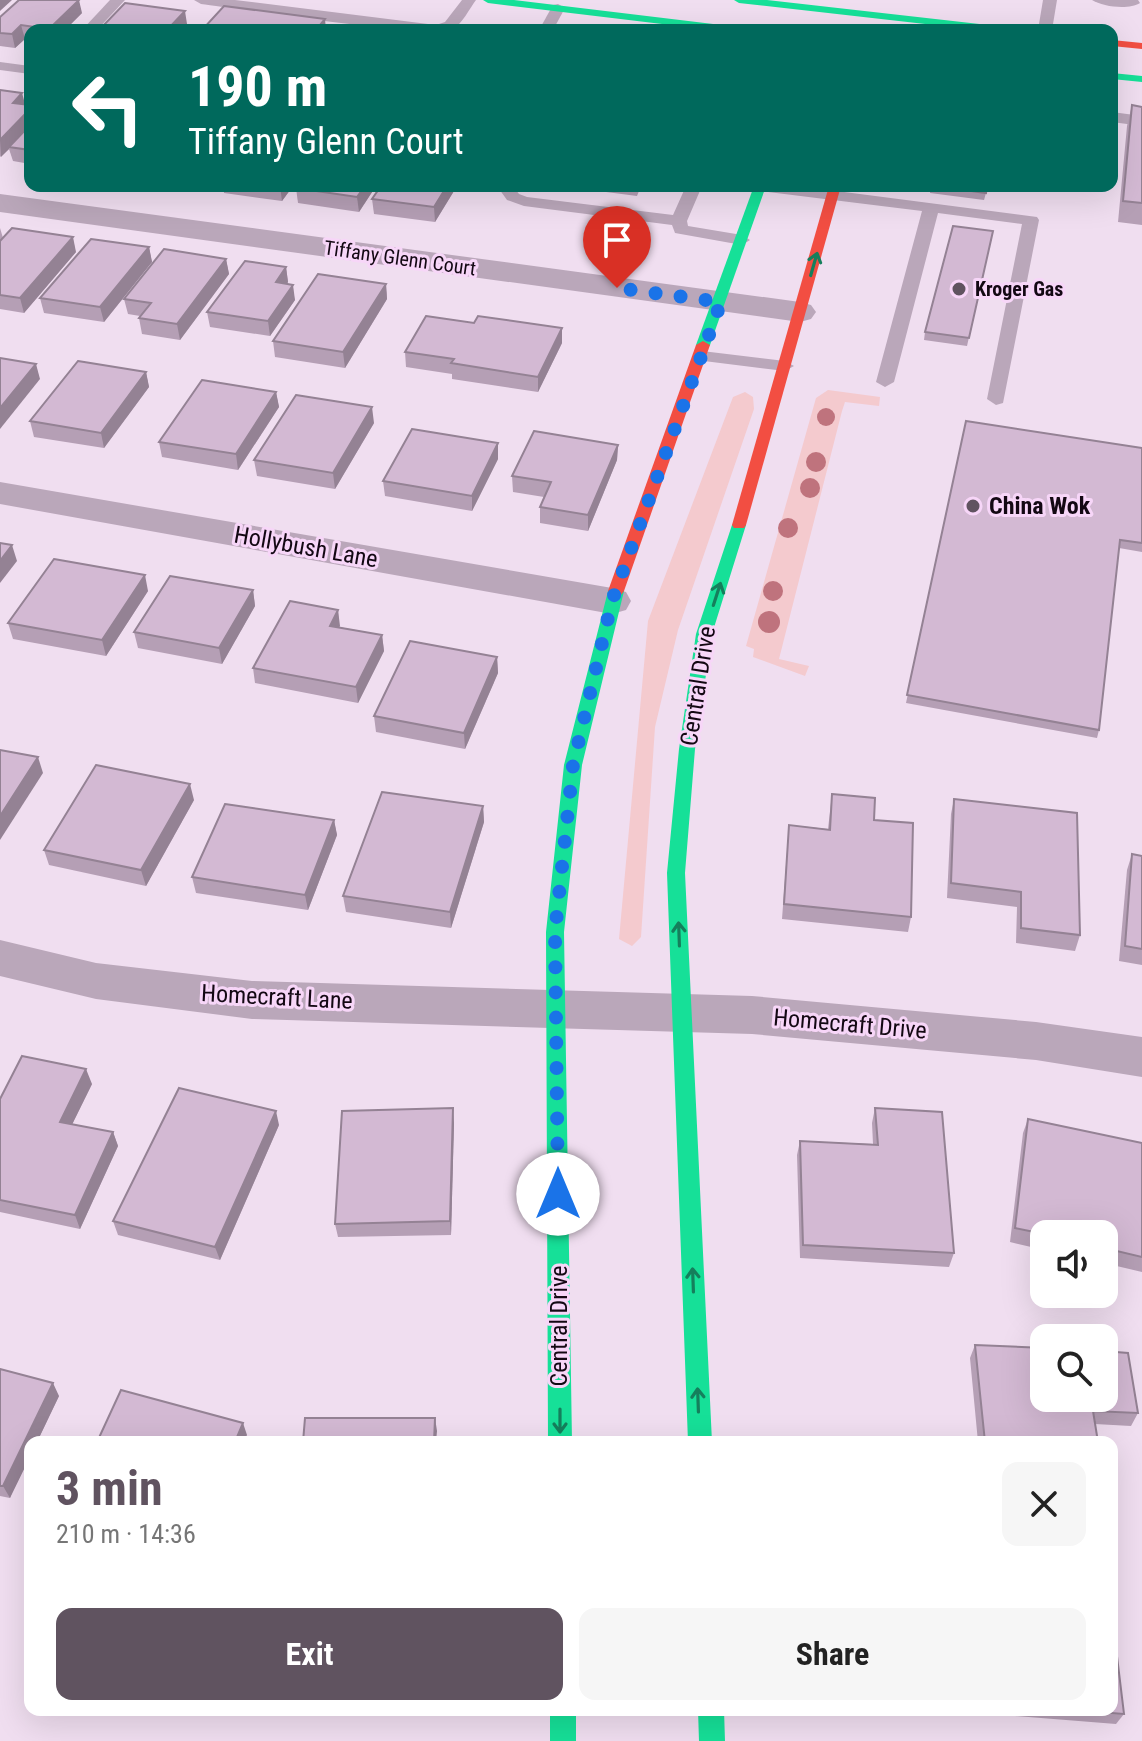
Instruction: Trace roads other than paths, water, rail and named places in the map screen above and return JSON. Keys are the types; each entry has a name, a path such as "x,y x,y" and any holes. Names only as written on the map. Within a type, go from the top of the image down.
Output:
{"main road":[{"path":"488,0 689,24"},
{"path":"739,0 828,5 956,24"},
{"path":"820,24 828,5"},
{"path":"1118,44 1142,46"},
{"path":"1118,77 1142,79"},
{"name":"Central Drive","path":"560,1436 555,932 573,765 612,601 758,192"},
{"name":"Central Drive","path":"700,1436 676,873 687,749 704,634 750,490 833,192"},
{"path":"563,1716 563,1741"},
{"path":"711,1716 712,1741"}],"street":[{"name":"Tiffany Glenn Court","path":"0,203 800,312"},
{"name":"Hollybush Lane","path":"0,493 612,601"},
{"name":"Homecraft Lane","path":"0,958 96,981 252,1000 557,1007"},
{"name":"Homecraft Drive","path":"557,1007 752,1015 1036,1041 1142,1057"}],"lane":[{"path":"95,24 118,0"},
{"path":"201,0 398,24"},
{"path":"451,24 469,0"},
{"path":"1046,24 1050,0"},
{"path":"1099,0 1133,3"},
{"path":"212,21 228,2"},
{"path":"549,24 558,8"},
{"path":"0,66 24,69"},
{"path":"1118,118 1142,121"},
{"path":"509,192 524,201 679,221"},
{"path":"691,192 679,221 681,230 689,234 742,240"},
{"path":"845,192 1031,220 996,399"},
{"path":"885,382 931,207"},
{"path":"702,356 785,366"}],"place":[{"name":"Kroger Gas","path":"959,289"},
{"name":"China Wok","path":"973,506"}]}
